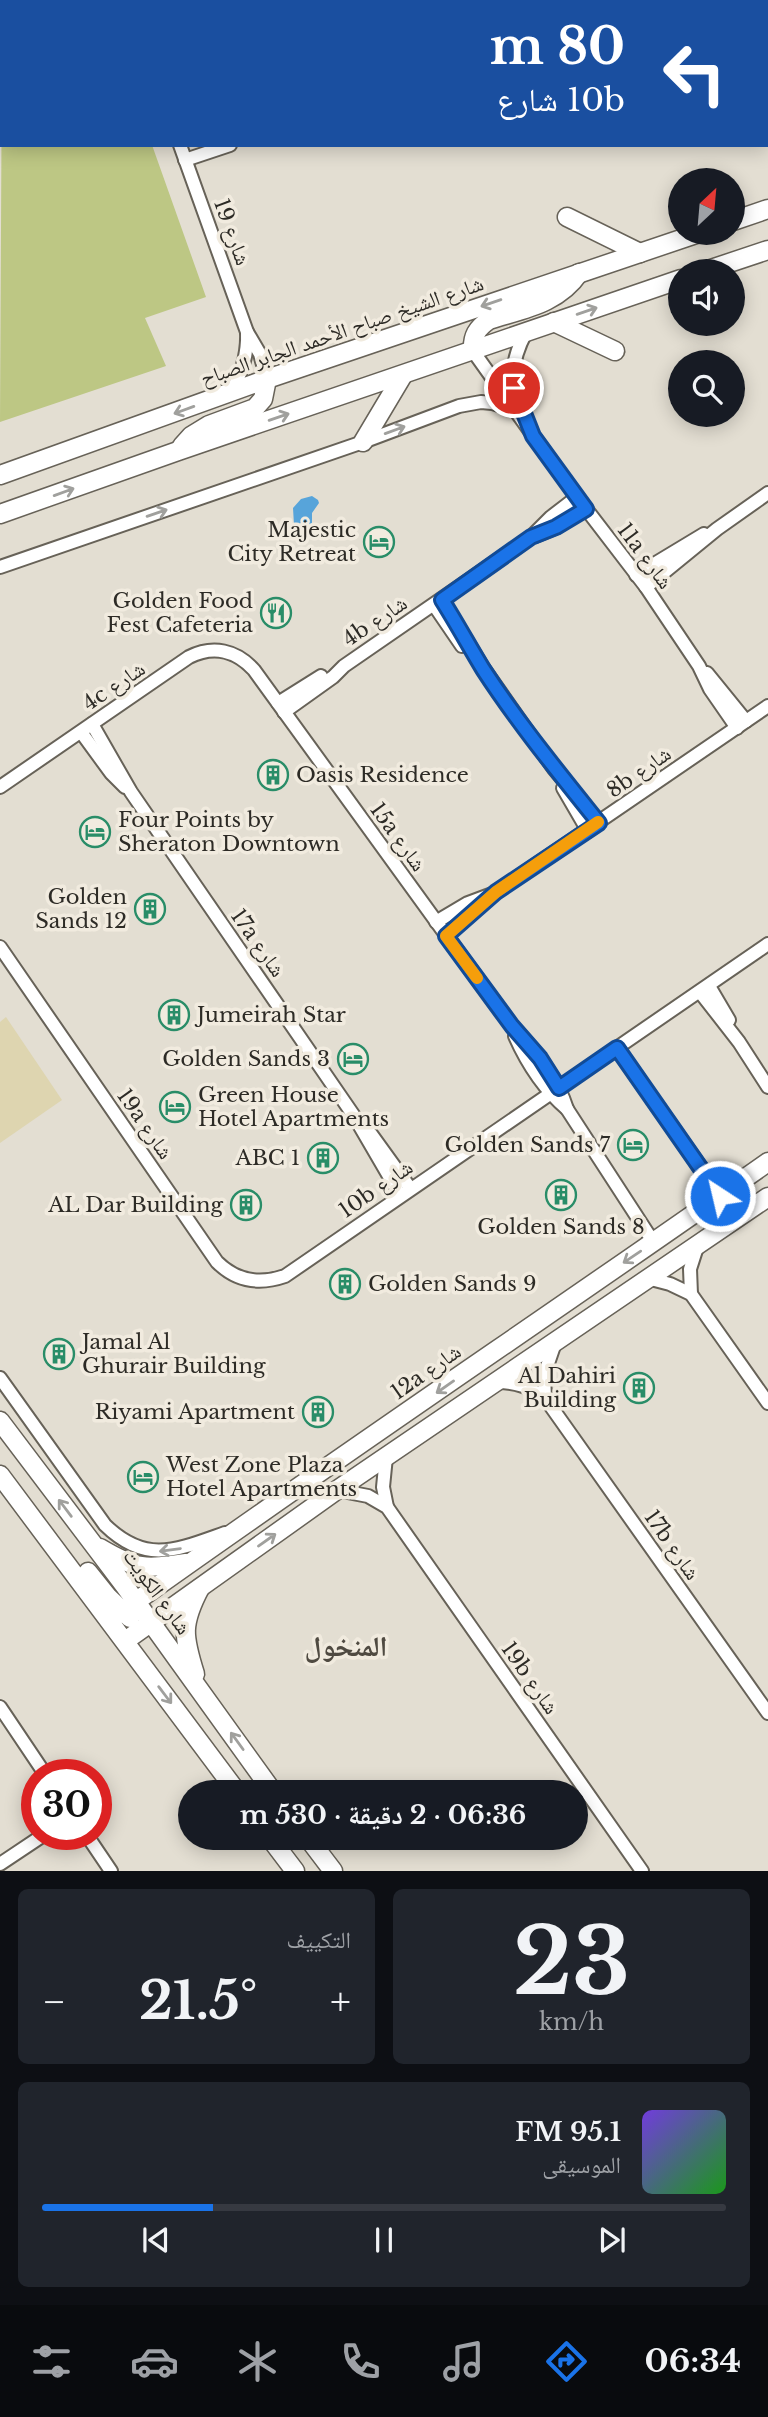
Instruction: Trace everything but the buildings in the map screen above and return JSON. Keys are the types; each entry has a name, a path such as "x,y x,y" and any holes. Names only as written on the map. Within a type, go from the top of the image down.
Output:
{"main road":[{"path":"760,212 768,195"},
{"path":"566,217 640,253"},
{"name":"شارع الشيخ صباح الأحمد الجابر الصباح","path":"0,475 267,379 668,244"},
{"path":"741,259 768,250"},
{"path":"473,351 472,342 481,325 552,299 567,288 579,273"},
{"path":"0,514 668,284"},
{"path":"554,323 615,351"},
{"path":"363,442 402,375"},
{"path":"178,451 200,430 255,408 263,399 267,379"},
{"name":"12a شارع","path":"115,1616 235,1530 768,1162"},
{"path":"125,1641 337,1490 768,1197"},
{"name":"شارع الكويت","path":"0,1421 151,1621 264,1780"},
{"path":"1,1477 52,1543 79,1561 115,1616 125,1641 228,1780"},
{"path":"93,1544 139,1568 190,1562"},
{"path":"200,1691 184,1628 189,1609 201,1586"},
{"path":"115,1616 151,1621"},
{"path":"280,1850 295,1871"},
{"path":"317,1850 333,1871"}],"street":[{"name":"شارع 19","path":"181,147 247,332 260,354 267,379"},
{"path":"185,160 224,147"},
{"name":"شارع 19","path":"230,394 246,358 247,332"},
{"name":"11a شارع","path":"527,332 514,359 512,374 514,388 533,436"},
{"name":"11a شارع","path":"473,351 577,497 646,587 699,666 710,689 741,724"},
{"path":"0,567 470,403 492,403 514,410"},
{"path":"646,587 718,528 768,493"},
{"name":"4b شارع","path":"281,708 324,674 344,666 531,537 577,497"},
{"name":"4b شارع","path":"531,537 556,527 586,509"},
{"path":"636,575 718,528"},
{"path":"438,603 468,653 482,666 593,827"},
{"name":"4c شارع","path":"0,787 198,653 219,650 229,652 239,656 254,670"},
{"name":"15a شارع","path":"254,670 512,1026 540,1058 555,1091 654,1243"},
{"name":"8b شارع","path":"446,936 496,892 768,706"},
{"name":"17a شارع","path":"86,728 117,780 131,792 354,1116 374,1138 405,1192"},
{"name":"8b شارع","path":"436,922 468,903 496,892"},
{"name":"10b شارع","path":"285,1276 768,944"},
{"name":"19a شارع","path":"0,947 217,1262 232,1274 251,1281 262,1282 285,1276"},
{"path":"704,989 768,1087"},
{"path":"617,1048 720,1196"},
{"path":"691,1294 690,1269 698,1244"},
{"path":"647,1278 670,1284 691,1294 767,1398"},
{"path":"545,1398 546,1364 555,1343"},
{"path":"0,1378 105,1525 117,1537 147,1551 162,1552 177,1550 235,1530"},
{"path":"497,1382 518,1384 545,1398"},
{"name":"17b شارع","path":"545,1398 768,1713"},
{"name":"19b شارع","path":"386,1457 383,1477 387,1507 642,1871"},
{"path":"337,1490 368,1496 387,1507"},
{"path":"0,1707 36,1759"},
{"path":"0,1864 21,1850"},
{"path":"97,1850 111,1871"}],"green space":[{"path":"1,147 153,147 206,297 145,318 166,366 0,422"}],"sand":[{"path":"6,1017 62,1100 0,1143 0,1022"}],"water":[{"path":"312,496 319,503 312,513 312,528 307,531 299,530 294,525 293,508 301,499"}],"slow traffic":[{"path":"477,978 446,936 496,892 598,822"}],"place":[{"name":"Majestic City Retreat","path":"379,542"},
{"name":"Golden Food Fest Cafeteria","path":"276,613"},
{"name":"Oasis Residence","path":"273,775"},
{"name":"Four Points by Sheraton Downtown","path":"95,832"},
{"name":"Golden Sands 12","path":"150,909"},
{"name":"Jumeirah Star","path":"174,1015"},
{"name":"Golden Sands 3","path":"353,1059"},
{"name":"Green House Hotel Apartments","path":"175,1107"},
{"name":"Golden Sands 7","path":"633,1145"},
{"name":"ABC 1","path":"323,1158"},
{"name":"Golden Sands 8","path":"561,1195"},
{"name":"AL Dar Building","path":"246,1205"},
{"name":"Golden Sands 9","path":"345,1284"},
{"name":"Jamal Al Ghurair Building","path":"59,1354"},
{"name":"Al Dahiri Building","path":"639,1388"},
{"name":"Riyami Apartment","path":"318,1412"},
{"name":"West Zone Plaza Hotel Apartments","path":"143,1477"}],"district":[{"name":"المنخول","path":"346,1646"}],"route":[{"path":"514,388 533,436 586,509 564,523 531,537 442,600 482,666 525,728 554,769 599,823 496,892 446,936 512,1026 540,1058 559,1088 617,1048 720,1196"}]}
